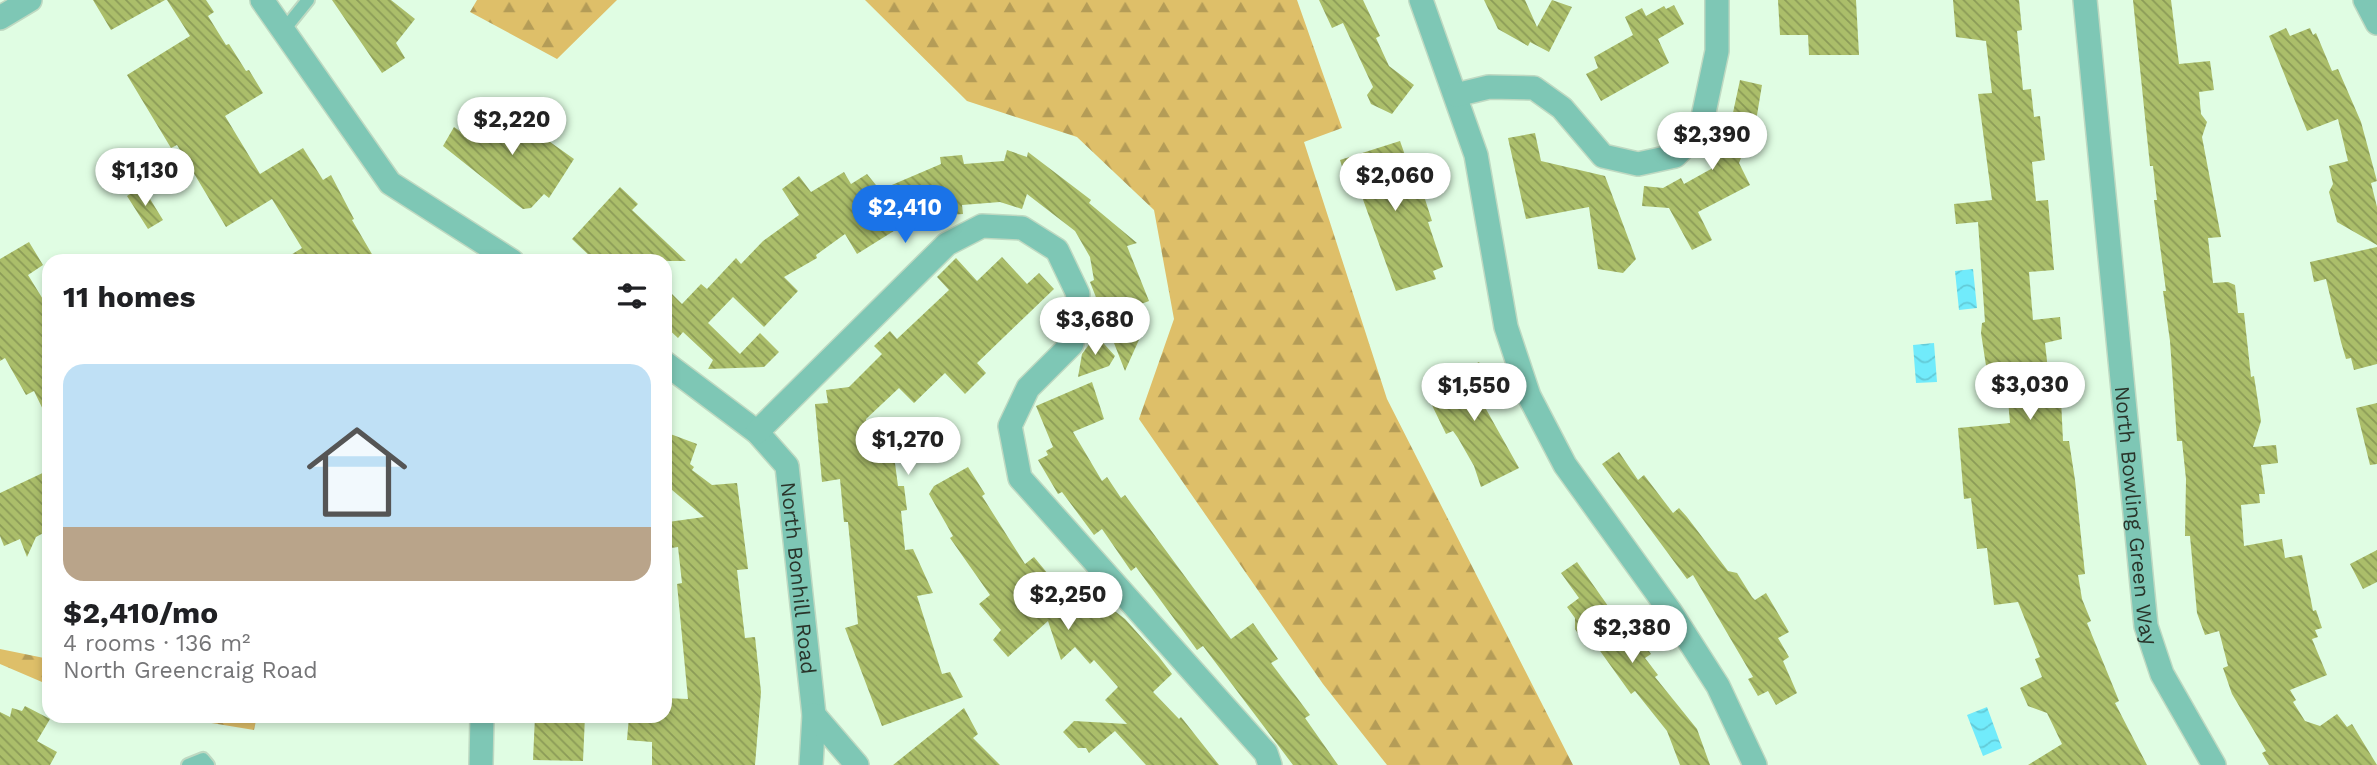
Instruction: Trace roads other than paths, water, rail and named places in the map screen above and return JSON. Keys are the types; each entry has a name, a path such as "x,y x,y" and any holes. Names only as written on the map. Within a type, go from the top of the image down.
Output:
{"street":[{"path":"0,18 30,0"},
{"path":"262,0 390,183 501,254"},
{"path":"1421,0 1476,155 1492,261 1506,327 1529,396 1565,465 1671,611 1718,686 1755,765"},
{"path":"1456,95 1489,87 1534,88 1562,108 1603,156 1638,164 1675,156 1700,131 1717,51 1717,0"},
{"name":"North Bowling Green Way","path":"2085,0 2146,625 2162,674 2214,765"},
{"path":"2365,0 2377,23"},
{"path":"757,432 947,244 982,226 1022,228 1057,250 1078,294 1072,344 1028,388 1010,426 1020,478 1266,752 1270,765"},
{"name":"North Bonhill Road","path":"672,368 757,432 787,466 814,715 811,765"},
{"path":"814,715 858,765"},
{"path":"481,765 482,723"}],"lane":[{"path":"283,31 308,0"},
{"path":"188,765 203,759 208,765"}],"water":[{"path":"1973,269 1977,308 1959,310 1955,271"},
{"path":"1934,343 1937,382 1916,383 1913,345"},
{"path":"1987,707 2002,748 1983,756 1967,715"}]}
